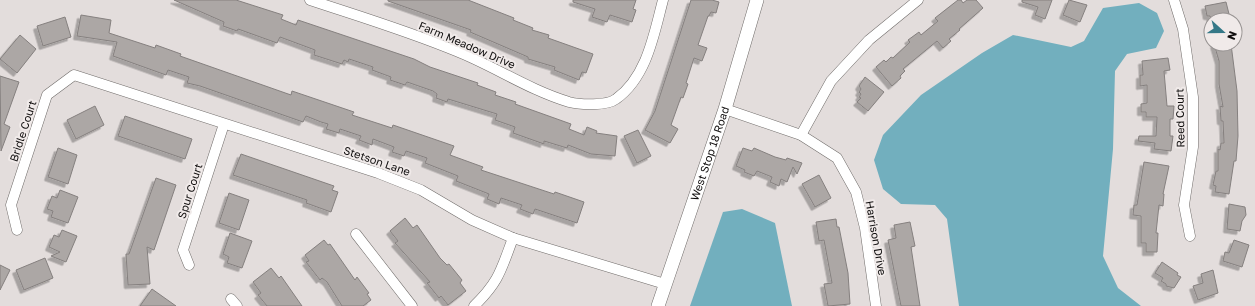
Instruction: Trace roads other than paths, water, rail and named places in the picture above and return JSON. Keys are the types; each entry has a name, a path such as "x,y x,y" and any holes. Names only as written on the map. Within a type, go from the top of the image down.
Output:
{"street":[{"name":"Farm Meadow Drive","path":"310,0 457,51 543,92 569,102 584,105 615,100 633,84 642,68 663,0"},
{"name":"West Stop 18 Road","path":"658,306 725,109 757,0"},
{"path":"801,135 832,81 869,40 918,0"},
{"name":"Reed Court","path":"1174,0 1183,29 1193,96 1193,147 1184,205 1190,236"},
{"name":"Stetson Lane","path":"74,74 378,173 421,190 472,220 513,238 665,284"},
{"name":"Bridle Court","path":"17,230 11,205 47,95 74,74"},
{"name":"Harrison Drive","path":"725,109 801,135 837,158 856,192 865,228 876,306"},
{"name":"Spur Court","path":"189,265 183,250 224,124"},
{"path":"356,234 412,306"},
{"path":"474,306 490,290 498,278 513,238"}],"water":[{"path":"1139,3 1157,13 1164,31 1156,48 1127,54 1115,71 1113,149 1103,256 1118,288 1141,306 959,306 947,219 935,205 901,204 883,189 874,160 883,135 921,95 982,53 1013,35 1071,47 1084,41 1103,8"},
{"path":"742,209 775,223 792,306 690,306 723,212"}]}
